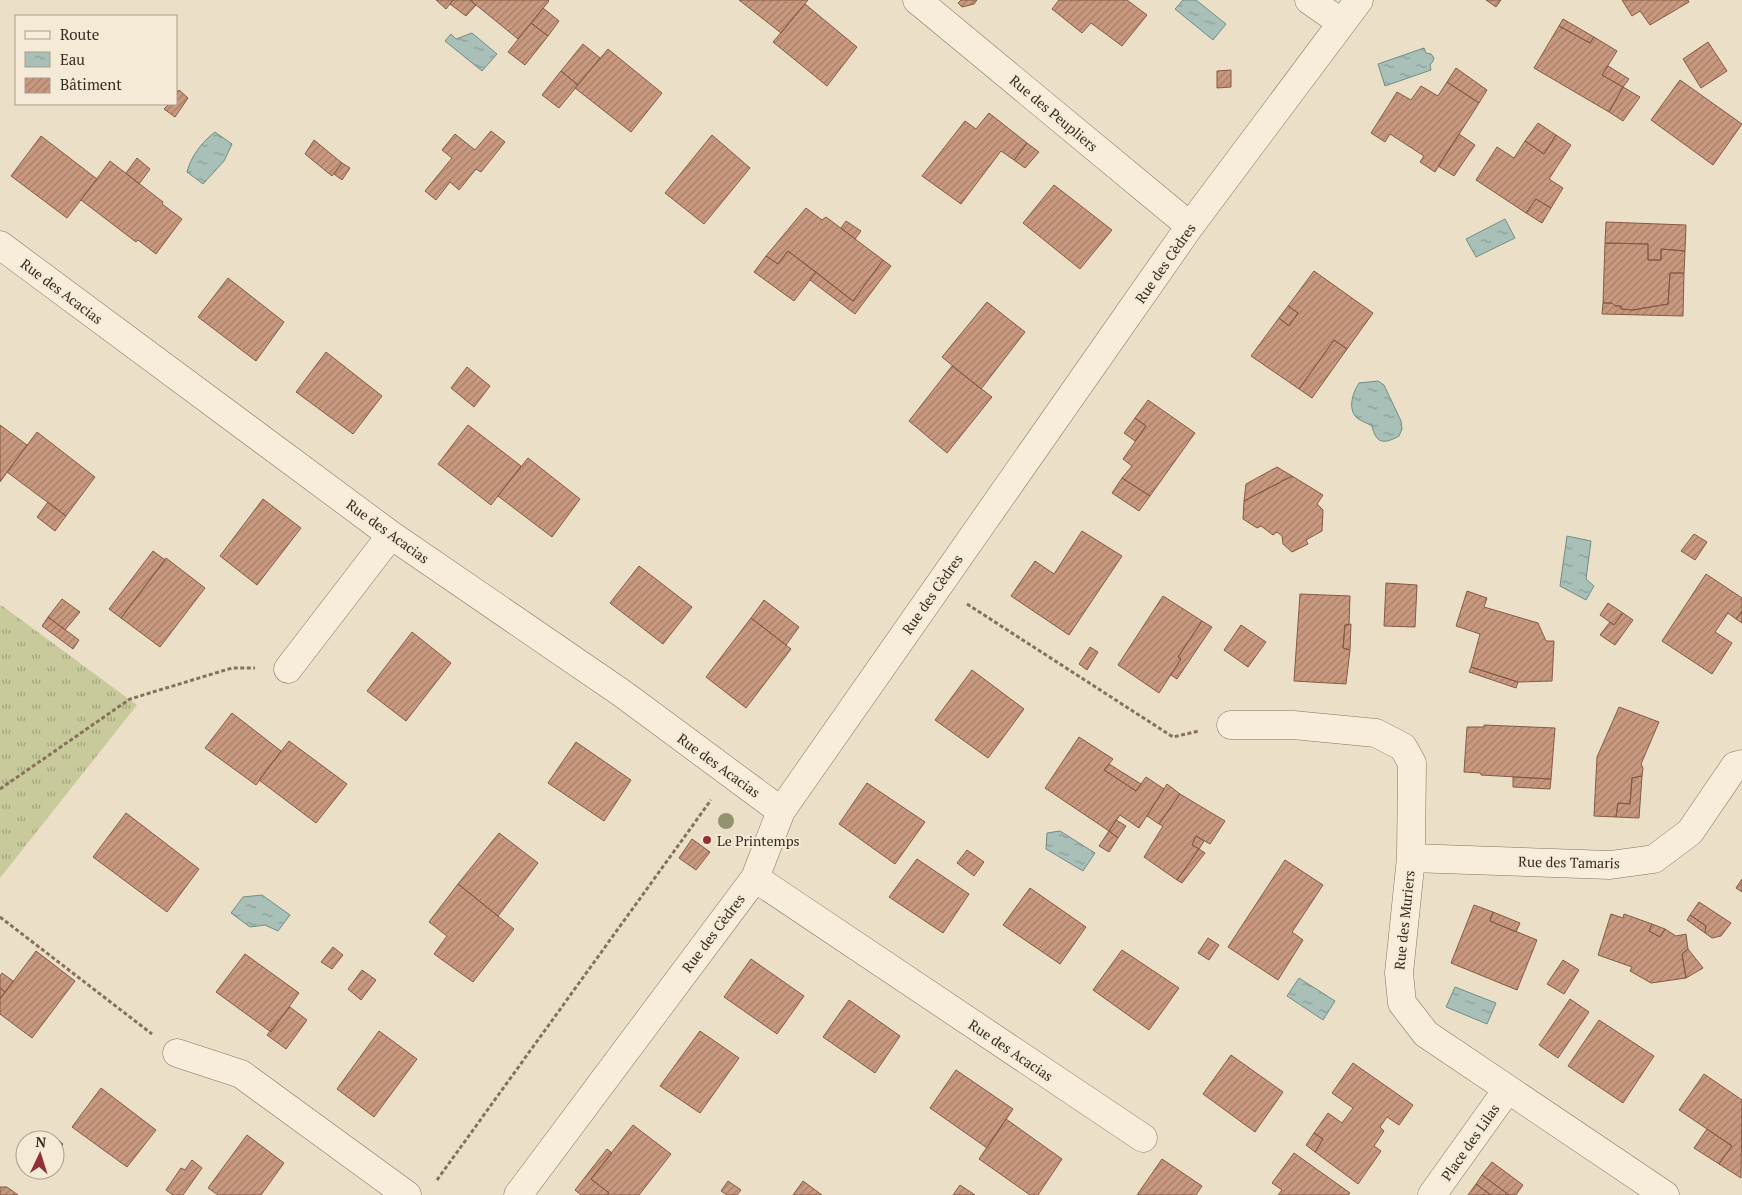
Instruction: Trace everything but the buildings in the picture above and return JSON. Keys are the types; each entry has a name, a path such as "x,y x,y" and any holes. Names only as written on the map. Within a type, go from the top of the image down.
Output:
{"street":[{"name":"Rue des Peupliers","path":"917,0 1190,226"},
{"path":"1309,0 1342,23"},
{"name":"Rue des Cèdres","path":"518,1195 754,878 781,811 1190,226 1359,0"},
{"name":"Rue des Acacias","path":"0,245 391,535 623,694 781,811"},
{"path":"288,669 391,535"},
{"name":"Rue des Muriers","path":"1231,725 1293,725 1376,733 1403,747 1412,762 1411,858 1398,973 1402,1003 1426,1034 1665,1195"},
{"name":"Rue des Tamaris","path":"1411,858 1610,865 1654,859 1690,832 1735,766 1742,764"},
{"name":"Rue des Acacias","path":"754,878 1143,1138"},
{"path":"176,1053 241,1074 407,1195"},
{"name":"Place des Lilas","path":"1432,1195 1507,1090"}],"path":[{"path":"938,586 1173,737 1231,725"},
{"path":"0,789 130,699 232,668 288,669"},
{"path":"432,1186 715,794"},
{"path":"0,917 176,1053"}],"green space":[{"path":"0,606 137,705 0,878"}],"water":[{"path":"1183,0 1196,0 1226,24 1213,40 1175,9"},
{"path":"472,33 497,54 482,71 445,41 451,34 456,39"},
{"path":"1424,48 1426,53 1431,54 1434,58 1430,65 1431,70 1385,86 1378,64"},
{"path":"215,132 232,144 224,161 203,184 187,172 191,160 198,150"},
{"path":"1505,219 1515,238 1476,257 1466,239"},
{"path":"1378,381 1384,385 1401,421 1402,429 1399,436 1389,441 1378,439 1372,426 1357,418 1352,410 1353,396 1359,383"},
{"path":"1567,536 1591,541 1586,579 1594,586 1586,600 1560,586"},
{"path":"1060,831 1095,853 1083,871 1046,849 1047,833"},
{"path":"262,895 290,915 278,931 265,925 250,927 231,913 243,897"},
{"path":"1299,978 1335,1001 1323,1020 1287,996"},
{"path":"1455,987 1496,1003 1487,1024 1446,1007"}],"place":[{"name":"Le Printemps","path":"707,840"}]}
